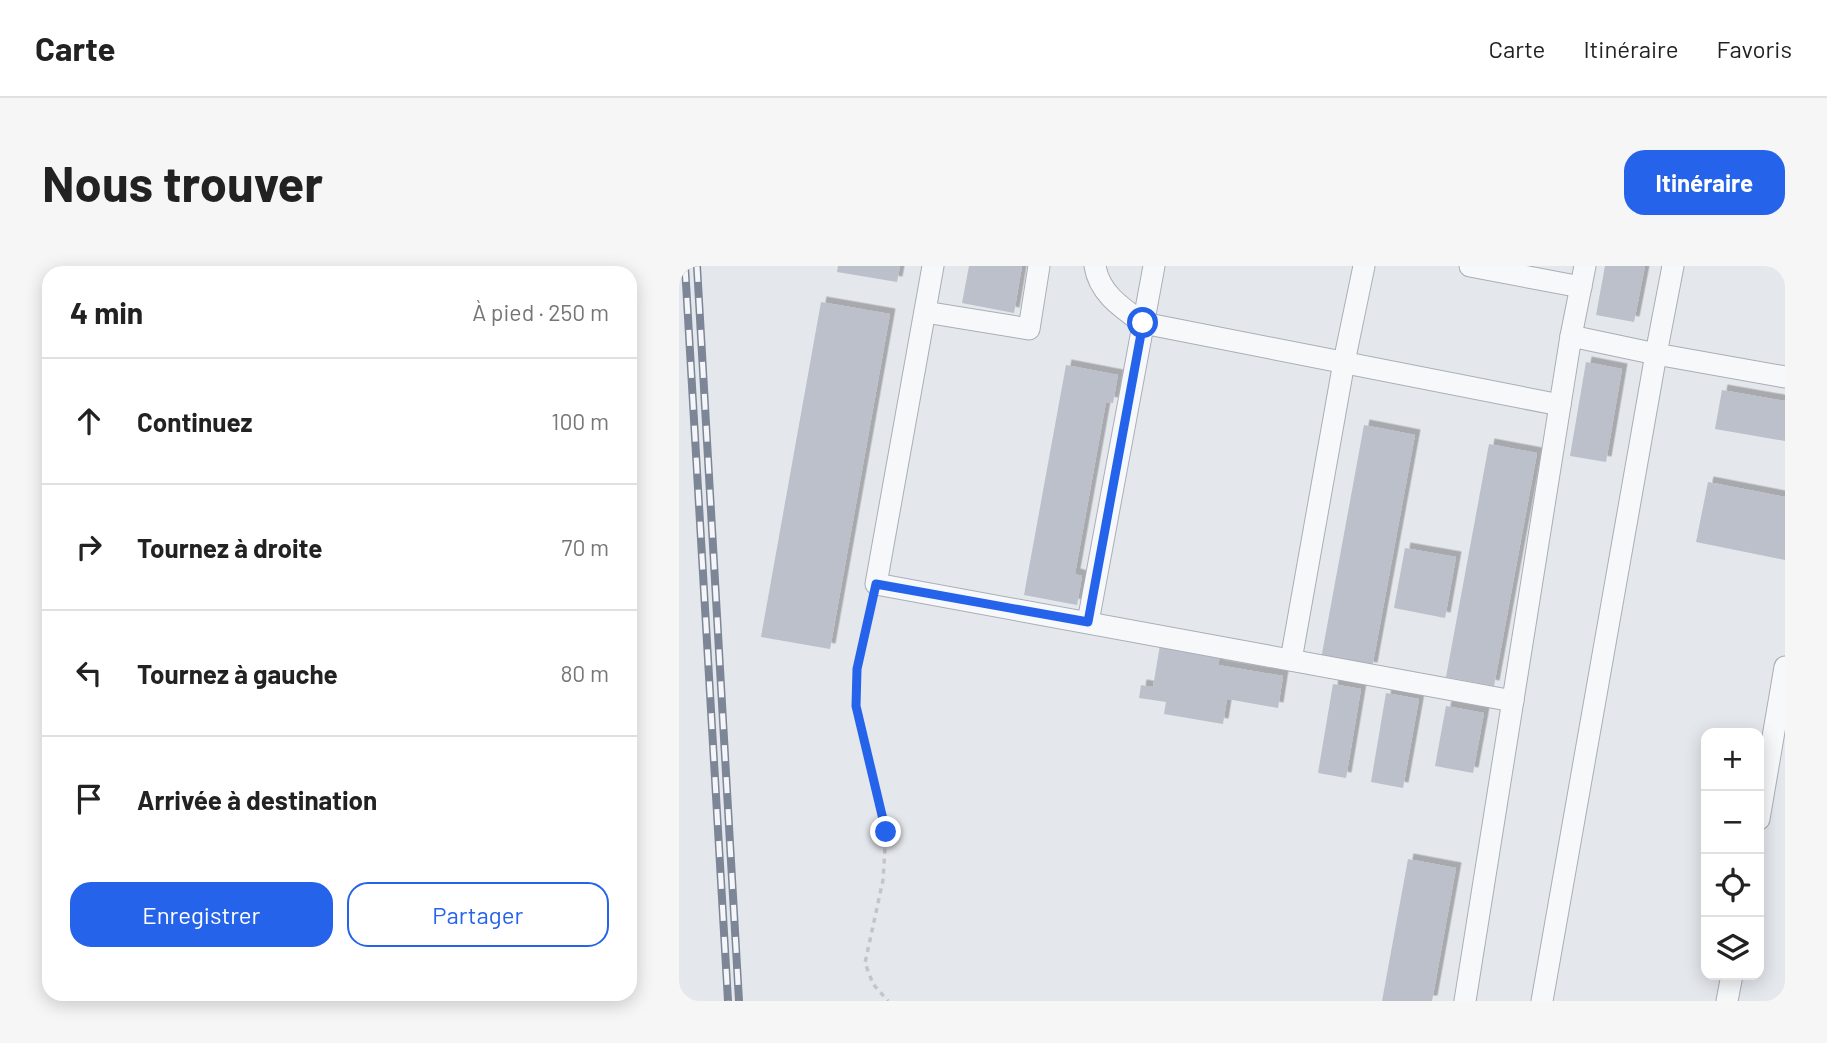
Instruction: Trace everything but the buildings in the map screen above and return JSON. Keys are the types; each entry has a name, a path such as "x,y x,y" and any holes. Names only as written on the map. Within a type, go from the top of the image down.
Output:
{"street":[{"path":"933,266 876,584 1513,701"},
{"path":"925,312 1029,329 1039,266"},
{"path":"1095,266 1097,281 1118,305 1143,323 1560,405"},
{"path":"1088,622 1154,266"},
{"path":"1291,660 1344,362 1364,266"},
{"path":"1465,1001 1571,336 1583,276 1469,266"},
{"path":"1542,1001 1655,354 1673,266"},
{"path":"1571,336 1785,377"},
{"path":"1764,791 1785,667"},
{"path":"1727,1001 1731,980"}],"path":[{"path":"876,584 857,669 856,706 886,832 883,880 866,963 873,984 888,1001"}],"railway":[{"path":"685,266 728,1001"},
{"path":"697,266 739,1001"}],"route":[{"path":"886,832 856,706 857,669 876,584 1088,622 1143,323"}]}
